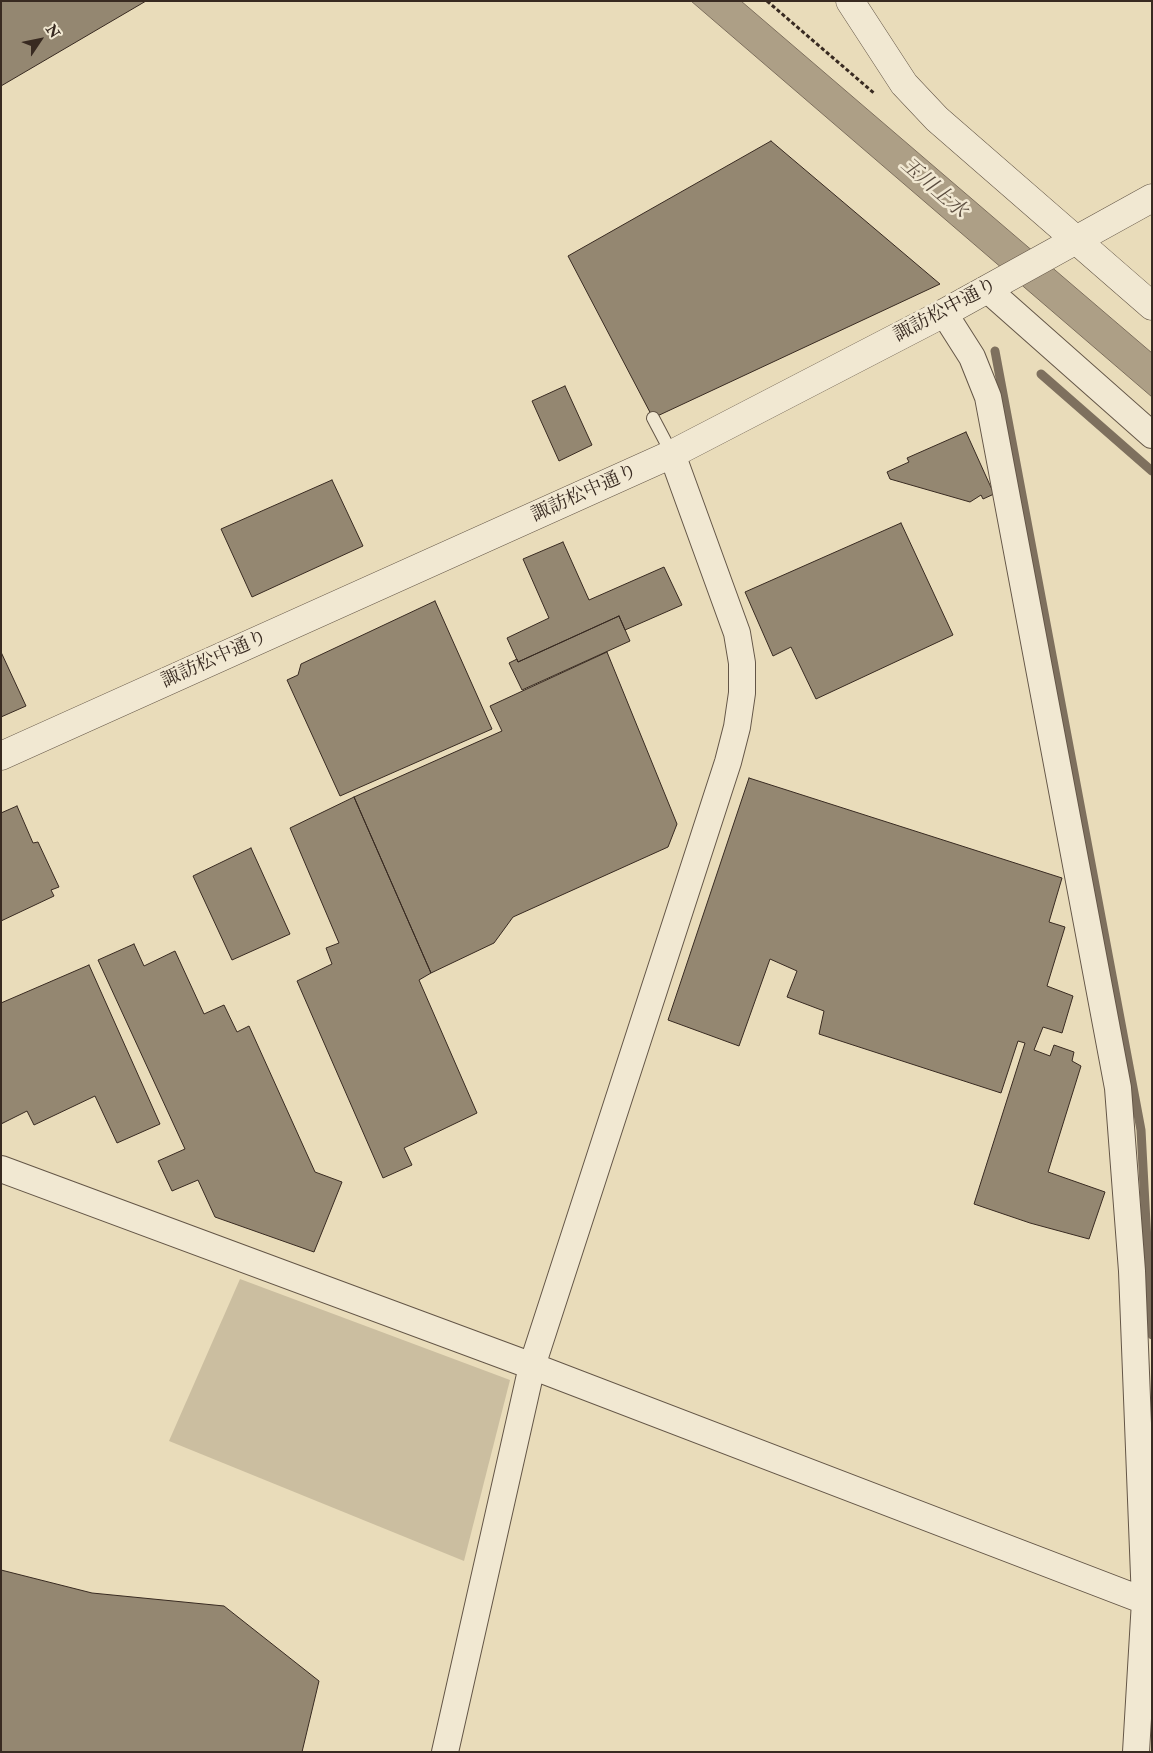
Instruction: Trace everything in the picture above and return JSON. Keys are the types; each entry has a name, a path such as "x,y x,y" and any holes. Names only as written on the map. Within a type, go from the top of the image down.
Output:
{"street":[{"path":"850,1 904,84 937,119 1152,306"},
{"name":"諏訪松中通り","path":"1,756 672,454 944,313 1152,198"},
{"path":"996,283 1152,435"},
{"path":"944,313 972,357 988,397 1118,1088 1132,1271 1145,1601 1136,1752"},
{"path":"446,1752 532,1366 725,772 737,727 742,693 742,663 737,633 672,454"},
{"path":"1,1169 532,1366 1145,1601"}],"lane":[{"path":"653,418 672,454"}],"shaded area":[{"path":"240,1279 510,1380 464,1561 169,1441"}],"water":[{"name":"玉川上水","path":"691,1 741,1 1152,353 1152,397"}],"building":[{"path":"1,1 146,1 1,86"},
{"path":"771,141 940,284 653,418 568,256"},
{"path":"565,386 592,445 559,461 532,401"},
{"path":"966,432 994,494 983,499 981,495 970,502 890,479 887,472 909,462 907,458"},
{"path":"332,480 363,546 252,597 221,529"},
{"path":"901,523 953,635 816,699 791,647 773,656 745,592"},
{"path":"563,542 589,600 664,567 682,605 625,630 619,616 518,662 507,638 549,618 523,559"},
{"path":"435,601 492,729 340,796 287,680 298,675 301,664"},
{"path":"619,616 630,641 522,690 509,663 517,659 518,662"},
{"path":"1,652 26,706 1,717"},
{"path":"607,652 677,824 668,847 513,917 494,943 431,973 354,797 502,731 490,706"},
{"path":"749,778 1062,878 1049,922 1065,927 1047,986 1073,996 1062,1033 1043,1027 1034,1050 1050,1056 1054,1045 1074,1052 1072,1061 1081,1066 1048,1172 1105,1192 1089,1239 1030,1223 974,1204 1025,1043 1018,1041 1001,1093 819,1034 824,1011 787,997 797,971 770,959 739,1046 668,1020"},
{"path":"354,797 431,973 419,980 477,1113 404,1148 412,1165 383,1178 297,981 332,964 326,948 339,943 290,828"},
{"path":"17,806 33,843 38,842 59,887 51,890 54,896 1,921 1,813"},
{"path":"251,848 290,934 232,960 193,876"},
{"path":"134,944 144,966 175,951 204,1014 224,1005 237,1032 249,1026 315,1172 342,1182 314,1252 215,1217 198,1180 172,1191 158,1161 185,1149 98,960"},
{"path":"89,965 160,1124 117,1143 95,1096 34,1125 27,1111 1,1124 1,1003"},
{"path":"1,1570 92,1593 224,1606 319,1681 302,1752 1,1752"}],"waterway":[{"path":"995,351 1141,1130 1152,1335"},
{"path":"1041,374 1152,471"}]}
